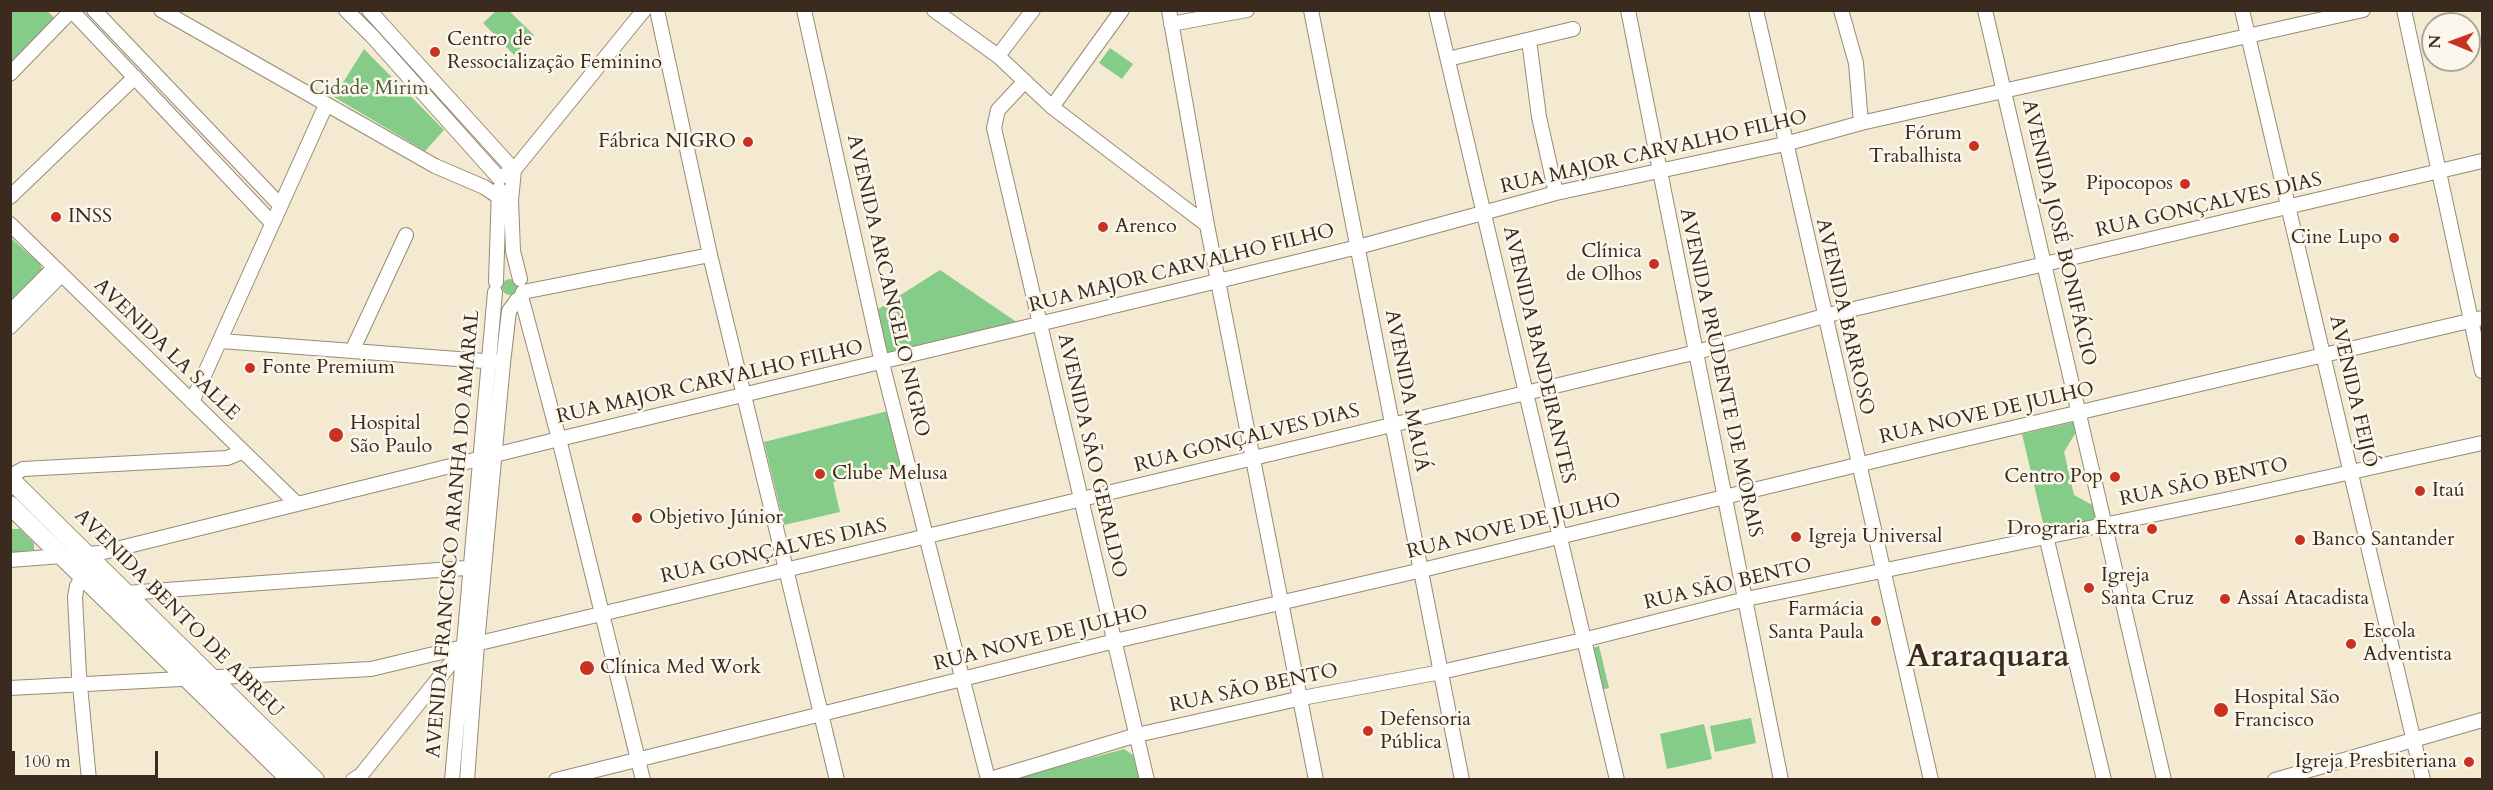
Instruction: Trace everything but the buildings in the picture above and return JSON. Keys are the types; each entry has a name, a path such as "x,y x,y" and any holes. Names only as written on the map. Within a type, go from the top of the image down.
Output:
{"main road":[{"name":"AVENIDA BENTO DE ABREU","path":"11,479 92,556 126,593 315,780"},
{"name":"AVENIDA BENTO DE ABREU","path":"10,505 291,780"}],"street":[{"path":"94,10 280,205"},
{"path":"161,10 435,166 505,198"},
{"path":"346,10 499,178 514,171 644,10"},
{"path":"369,10 514,171"},
{"path":"657,10 710,255 746,396 837,780"},
{"name":"AVENIDA ARCANGELO NIGRO","path":"804,10 882,363 987,779"},
{"path":"934,10 998,56 1052,107 1207,225"},
{"path":"998,56 1033,10"},
{"path":"1052,107 1122,10"},
{"path":"1247,10 1170,17 1207,225 1302,698 1316,780"},
{"name":"AVENIDA MAUÁ","path":"1311,10 1462,780"},
{"name":"AVENIDA BANDEIRANTES","path":"1436,10 1617,780"},
{"name":"AVENIDA PRUDENTE DE MORAIS","path":"1628,10 1781,780"},
{"name":"AVENIDA BARROSO","path":"1756,10 1931,780"},
{"path":"1842,10 1856,63 1862,123"},
{"name":"AVENIDA JOSÉ BONIFÁCIO","path":"1985,10 2164,780"},
{"name":"AVENIDA FEIJÓ","path":"2242,10 2423,780"},
{"name":"RUA MAJOR CARVALHO FILHO","path":"10,560 60,555 92,556 296,503 1358,247 1556,193 1785,144 1862,123 2363,10"},
{"path":"2404,10 2439,172 2477,319 2482,371"},
{"path":"10,75 72,11 272,223"},
{"path":"372,36 385,26"},
{"path":"1448,59 1573,29"},
{"path":"1529,40 1539,117 1556,193"},
{"path":"10,197 135,77"},
{"name":"AVENIDA SÃO GERALDO","path":"1025,81 998,110 994,128 1147,780"},
{"path":"192,402 326,105"},
{"name":"AVENIDA BARROSO","path":"1780,108 1792,128 1804,139"},
{"name":"RUA GONÇALVES DIAS","path":"10,688 371,669 1697,352 1824,316 2482,161"},
{"name":"AVENIDA FRANCISCO ARANHA DO AMARAL","path":"452,780 470,646 486,457 489,362 505,198 514,171"},
{"name":"AVENIDA FRANCISCO ARANHA DO AMARAL","path":"486,457 503,363 509,311 520,292 505,198 499,178"},
{"name":"AVENIDA LA SALLE","path":"10,224 296,503"},
{"path":"352,351 406,235"},
{"path":"643,780 559,439 520,292 516,275 507,274 496,287 504,301 520,292 710,255"},
{"path":"10,312 57,271"},
{"path":"10,327 57,271"},
{"name":"RUA NOVE DE JULHO","path":"556,780 962,677 2477,319"},
{"path":"221,341 503,363"},
{"name":"RUA SÃO BENTO","path":"987,779 1137,735 1302,698 1441,672 1583,640 1746,599 2482,443"},
{"path":"11,479 23,469 227,458 242,452"},
{"path":"2046,536 2104,780"},
{"path":"89,780 75,597 92,556"},
{"path":"126,593 477,568"},
{"path":"353,780 361,775 470,646"},
{"name":"AVENIDA FRANCISCO ARANHA DO AMARAL","path":"466,780 470,646"},
{"path":"2275,780 2482,720"}],"green space":[{"path":"11,11 47,11 58,21 11,69"},
{"path":"496,11 509,11 534,35 514,55 483,23"},
{"path":"1110,48 1133,64 1122,79 1099,63"},
{"name":"Cidade Mirim","path":"364,49 444,130 425,151 334,97"},
{"path":"11,238 40,264 42,269 40,274 11,304"},
{"path":"940,270 1018,323 887,353 877,310"},
{"path":"507,279 513,279 518,287 516,293 507,295 502,290 502,284"},
{"name":"Clube Melusa","path":"888,411 901,466 833,482 840,512 784,525 764,442"},
{"path":"2074,422 2076,432 2064,452 2074,495 2094,506 2096,519 2045,531 2022,434"},
{"path":"11,529 20,529 34,543 34,550 11,553"},
{"path":"1599,646 1609,688 1601,690 1592,648"},
{"path":"1751,718 1756,743 1715,752 1710,726"},
{"path":"1704,724 1712,759 1667,769 1660,734"},
{"path":"1124,749 1133,755 1139,779 1008,780"}],"place":[{"name":"Centro de Ressocialização Feminino","path":"435,52"},
{"name":"Fábrica NIGRO","path":"748,142"},
{"name":"Fórum Trabalhista","path":"1974,146"},
{"name":"Pipocopos","path":"2185,184"},
{"name":"INSS","path":"56,217"},
{"name":"Arenco","path":"1103,227"},
{"name":"Cine Lupo","path":"2394,238"},
{"name":"Clínica de Olhos","path":"1654,264"},
{"name":"Fonte Premium","path":"250,368"},
{"name":"Hospital São Paulo","path":"336,435"},
{"name":"Clube Melusa","path":"820,474"},
{"name":"Centro Pop","path":"2115,477"},
{"name":"Itaú","path":"2420,491"},
{"name":"Objetivo Júnior","path":"637,518"},
{"name":"Drograria Extra","path":"2152,529"},
{"name":"Igreja Universal","path":"1796,537"},
{"name":"Banco Santander","path":"2300,540"},
{"name":"Igreja Santa Cruz","path":"2089,588"},
{"name":"Assaí Atacadista","path":"2225,599"},
{"name":"Farmácia Santa Paula","path":"1876,621"},
{"name":"Escola Adventista","path":"2351,644"},
{"name":"Clínica Med Work","path":"587,668"},
{"name":"Hospital São Francisco","path":"2221,710"},
{"name":"Defensoria Pública","path":"1368,731"},
{"name":"Igreja Presbiteriana","path":"2469,762"}],"district":[{"name":"Araraquara","path":"1988,659"}]}
